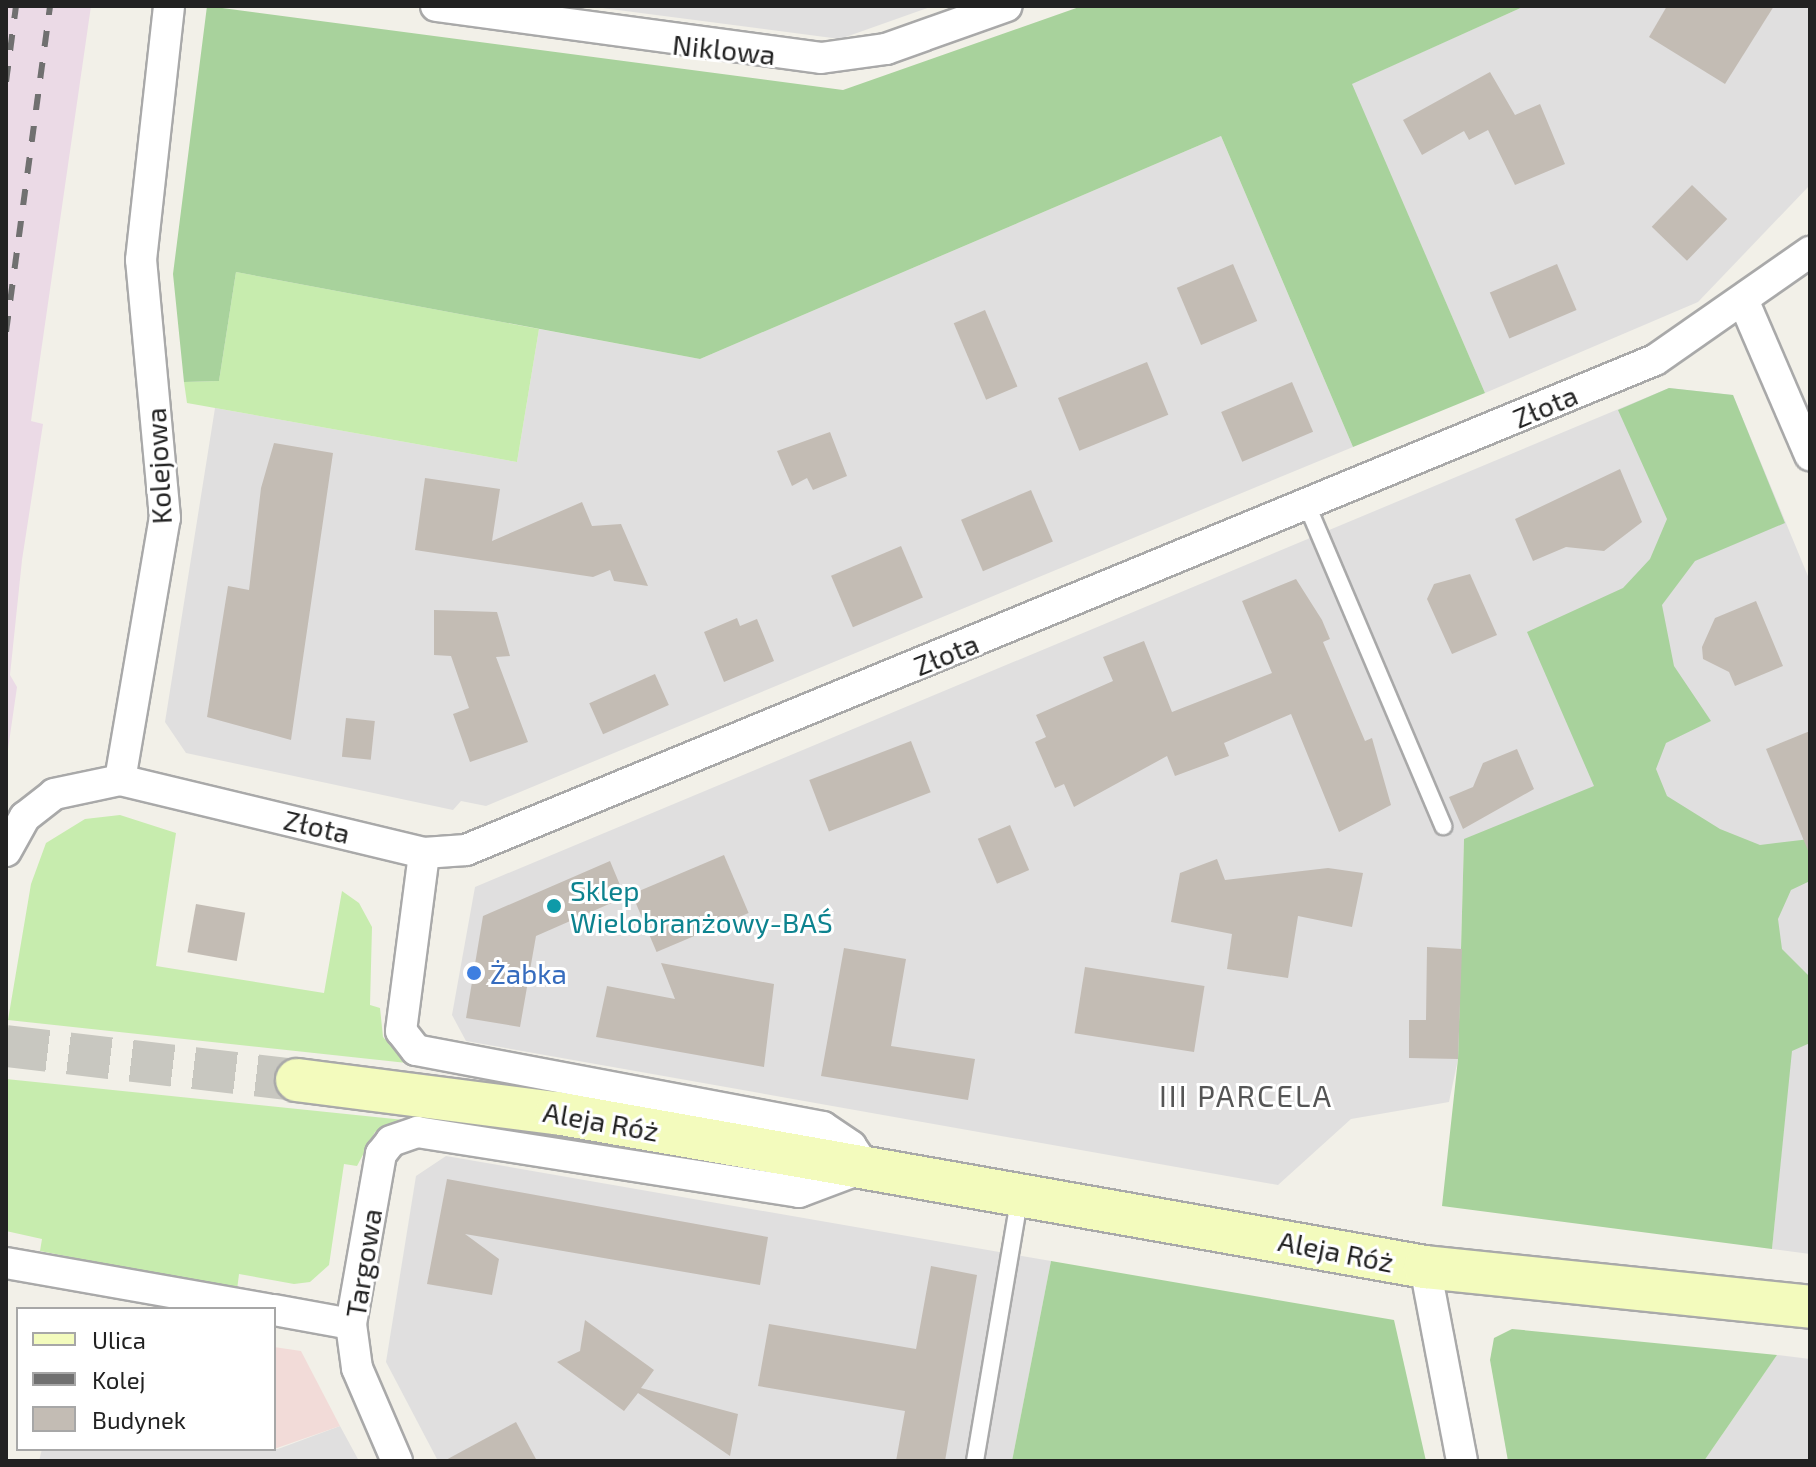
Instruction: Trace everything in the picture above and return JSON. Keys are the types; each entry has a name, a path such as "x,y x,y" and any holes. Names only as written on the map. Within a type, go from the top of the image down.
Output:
{"street":[{"name":"Kolejowa","path":"120,780 165,518 141,260 169,6"},
{"name":"Niklowa","path":"436,6 821,58 886,49 1007,6"},
{"name":"Złota","path":"120,780 424,853 466,850 1655,360 1744,302 1810,252"},
{"path":"1744,302 1810,455"},
{"path":"6,851 25,817 54,794 120,780"},
{"name":"Aleja Róż","path":"424,853 401,1031 427,1054 823,1127 865,1167"},
{"name":"Aleja Róż","path":"316,1082 865,1167 1425,1267 1810,1307"},
{"name":"Aleja Róż","path":"381,1154 417,1132 799,1192 865,1167"},
{"name":"Targowa","path":"381,1154 351,1324 357,1368 397,1461"},
{"path":"6,1263 254,1307"},
{"path":"1425,1267 1462,1461"},
{"path":"276,1311 351,1324"}],"lane":[{"path":"1307,505 1443,826"},
{"path":"975,1461 1020,1195"}],"shaded area":[{"path":"6,6 91,6 31,421 43,424 22,560 10,675 17,687 6,763"},
{"path":"587,6 933,6 840,39"},
{"path":"1525,6 1810,6 1810,185 1698,302 1485,393 1351,84"},
{"path":"1221,136 1353,447 486,806 461,801 453,810 186,753 165,722 215,408 517,462 539,329 700,359"},
{"path":"1669,388 1733,395 1810,581 1810,1254 1772,1249 1791,1051 1464,839 1458,1059 1449,1102 1351,1119 1278,1185 466,1041 452,1015 475,887"},
{"path":"446,1156 1051,1261 1012,1461 438,1461 386,1362 416,1176"},
{"path":"276,1347 301,1351 340,1426 276,1448"},
{"path":"1777,1355 1810,1359 1810,1461 1704,1461"},
{"path":"340,1426 359,1461 39,1461 42,1451 278,1449"}],"green space":[{"path":"207,6 843,90 1082,6 1525,6 1352,84 1485,393 1353,447 1221,136 700,359 236,272 219,381 184,382 173,274"},
{"path":"236,272 539,329 517,462 187,403 184,382 219,381"},
{"path":"1669,388 1733,395 1785,523 1695,561 1662,605 1674,666 1711,721 1666,743 1656,769 1667,796 1720,829 1760,845 1810,839 1810,881 1791,890 1778,919 1782,949 1810,977 1810,1043 1792,1051 1772,1249 1442,1206 1458,1059 1464,839 1594,786 1527,632 1623,588 1650,559 1667,519 1618,410"},
{"path":"120,815 176,833 156,966 324,993 342,891 359,903 372,927 370,1005 380,1008 383,1037 407,1063 8,1020 31,884 46,843 85,819"},
{"path":"6,1079 414,1121 375,1132 357,1166 344,1164 329,1265 310,1282 294,1284 239,1274 237,1290 40,1251 42,1239 6,1231"},
{"path":"1051,1261 1394,1320 1426,1461 1012,1461"},
{"path":"1512,1329 1777,1355 1704,1461 1508,1461 1490,1360 1494,1338"}],"building":[{"path":"1667,6 1774,6 1725,84 1649,37"},
{"path":"1490,72 1515,115 1540,104 1565,164 1515,185 1488,130 1469,140 1464,131 1422,155 1403,120"},
{"path":"1692,185 1727,219 1687,261 1652,227"},
{"path":"1233,264 1257,321 1201,345 1177,288"},
{"path":"1557,264 1577,310 1509,339 1490,293"},
{"path":"985,310 1017,386 986,400 954,323"},
{"path":"1147,362 1168,415 1079,451 1058,398"},
{"path":"1292,382 1313,432 1242,462 1221,412"},
{"path":"830,432 847,476 813,490 807,478 792,486 777,451"},
{"path":"274,443 333,453 291,740 207,717 228,586 249,590 261,488"},
{"path":"1620,469 1642,522 1604,551 1566,547 1533,561 1515,519"},
{"path":"425,478 500,489 492,541 582,502 592,526 621,524 648,586 614,581 610,570 593,577 415,550"},
{"path":"1031,490 1053,542 983,571 961,520"},
{"path":"901,546 923,598 853,627 831,576"},
{"path":"1470,574 1497,635 1452,654 1427,599 1434,584"},
{"path":"1296,579 1322,620 1330,639 1323,642 1365,741 1372,738 1391,805 1339,832 1291,714 1224,743 1229,756 1175,776 1167,756 1074,807 1064,784 1055,788 1035,742 1046,737 1036,715 1113,681 1103,657 1144,641 1172,712 1272,673 1242,601"},
{"path":"1756,601 1783,666 1735,686 1729,672 1703,659 1702,647 1715,618"},
{"path":"434,610 497,612 510,656 496,657 528,742 470,762 453,714 469,708 451,656 434,655"},
{"path":"737,618 740,626 757,619 774,661 724,682 704,632"},
{"path":"655,674 669,705 603,734 589,703"},
{"path":"346,718 375,721 371,760 342,757"},
{"path":"1810,731 1810,853 1809,853 1766,749"},
{"path":"911,741 931,792 829,831 809,780"},
{"path":"1517,749 1534,789 1463,829 1449,797 1473,787 1483,763"},
{"path":"1010,825 1029,870 997,884 978,839"},
{"path":"724,855 749,913 657,952 632,894"},
{"path":"1217,859 1225,880 1328,868 1363,873 1352,927 1298,916 1288,978 1227,969 1232,934 1171,922 1180,873"},
{"name":"Sklep Wielobranżowy-BAŚ","path":"610,861 625,897 536,936 520,1027 466,1018 483,916"},
{"path":"196,904 245,913 237,961 187,952"},
{"path":"1427,947 1462,949 1458,1059 1409,1058 1409,1020 1426,1020"},
{"path":"844,948 906,959 891,1046 975,1059 968,1100 821,1076"},
{"path":"661,963 774,984 764,1067 596,1037 607,986 675,999"},
{"path":"1085,967 1205,986 1194,1052 1075,1033"},
{"path":"447,1179 768,1237 760,1285 465,1234 499,1259 492,1295 427,1284"},
{"path":"931,1266 977,1275 945,1461 896,1461 905,1411 758,1386 769,1324 916,1349"},
{"path":"585,1320 654,1370 641,1388 738,1414 730,1456 638,1393 624,1411 557,1362 580,1351"},
{"path":"516,1422 537,1461 444,1461"}],"tunnel":[{"path":"6,1046 297,1080"}],"railway":[{"path":"6,82 16,6"},
{"path":"6,332 50,6"}],"place":[{"name":"Sklep Wielobranżowy-BAŚ","path":"554,906"},
{"name":"Żabka","path":"474,973"}],"district":[{"name":"III PARCELA","path":"1246,1095"}]}
